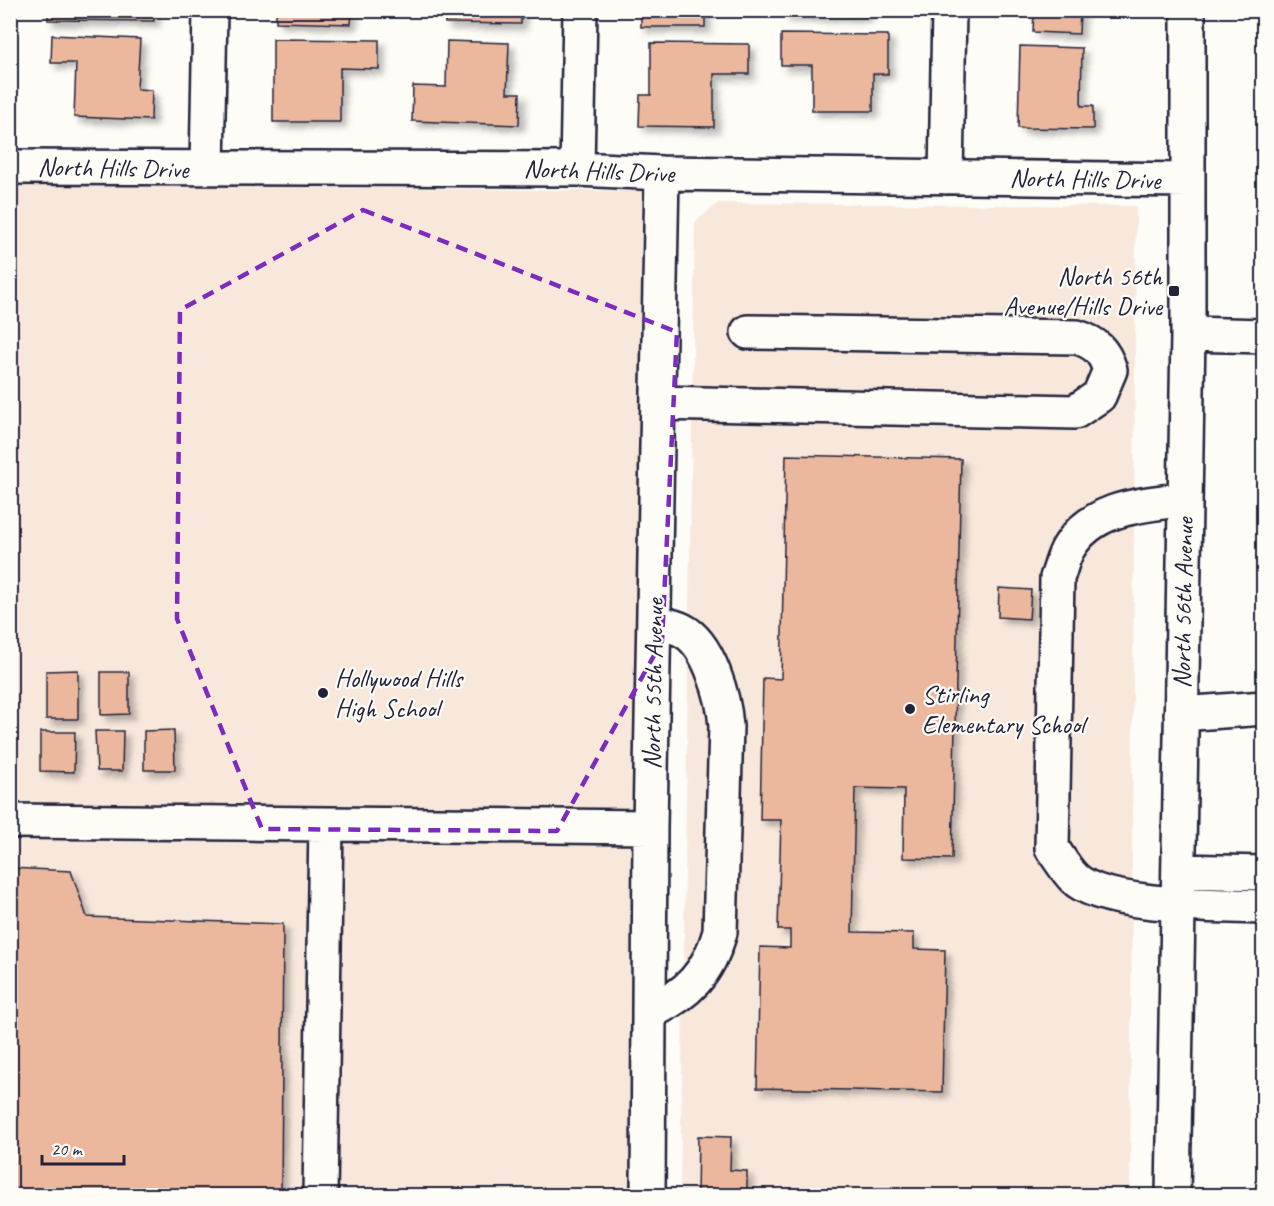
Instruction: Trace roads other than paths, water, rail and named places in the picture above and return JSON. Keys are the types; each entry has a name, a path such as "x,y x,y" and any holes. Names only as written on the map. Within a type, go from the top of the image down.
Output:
{"street":[{"path":"207,168 210,10"},
{"path":"578,169 580,10"},
{"path":"946,177 949,10"},
{"name":"North 56th Avenue","path":"1173,1196 1188,334 1188,10"},
{"name":"North Hills Drive","path":"10,166 578,169 662,173 1187,180"},
{"name":"North 55th Avenue","path":"648,1196 650,827 662,173"},
{"path":"658,403 1076,412 1099,396 1110,370 1104,352 1091,342 1077,337 748,332"},
{"path":"1188,334 1263,336"},
{"path":"1185,499 1117,509 1093,522 1069,547 1057,578 1052,848 1075,879 1100,893 1178,904 1263,907"},
{"path":"650,1011 676,1000 687,991 708,962 720,932 726,726 721,693 694,638 682,630 655,622"},
{"path":"1181,714 1263,708"},
{"path":"10,821 650,827"},
{"path":"320,1196 326,824"},
{"path":"1179,871 1263,873"}],"place":[{"name":"North 56th Avenue/Hills Drive","path":"1174,291"},
{"name":"Hollywood Hills High School","path":"323,693"},
{"name":"Stirling Elementary School","path":"910,709"}]}
